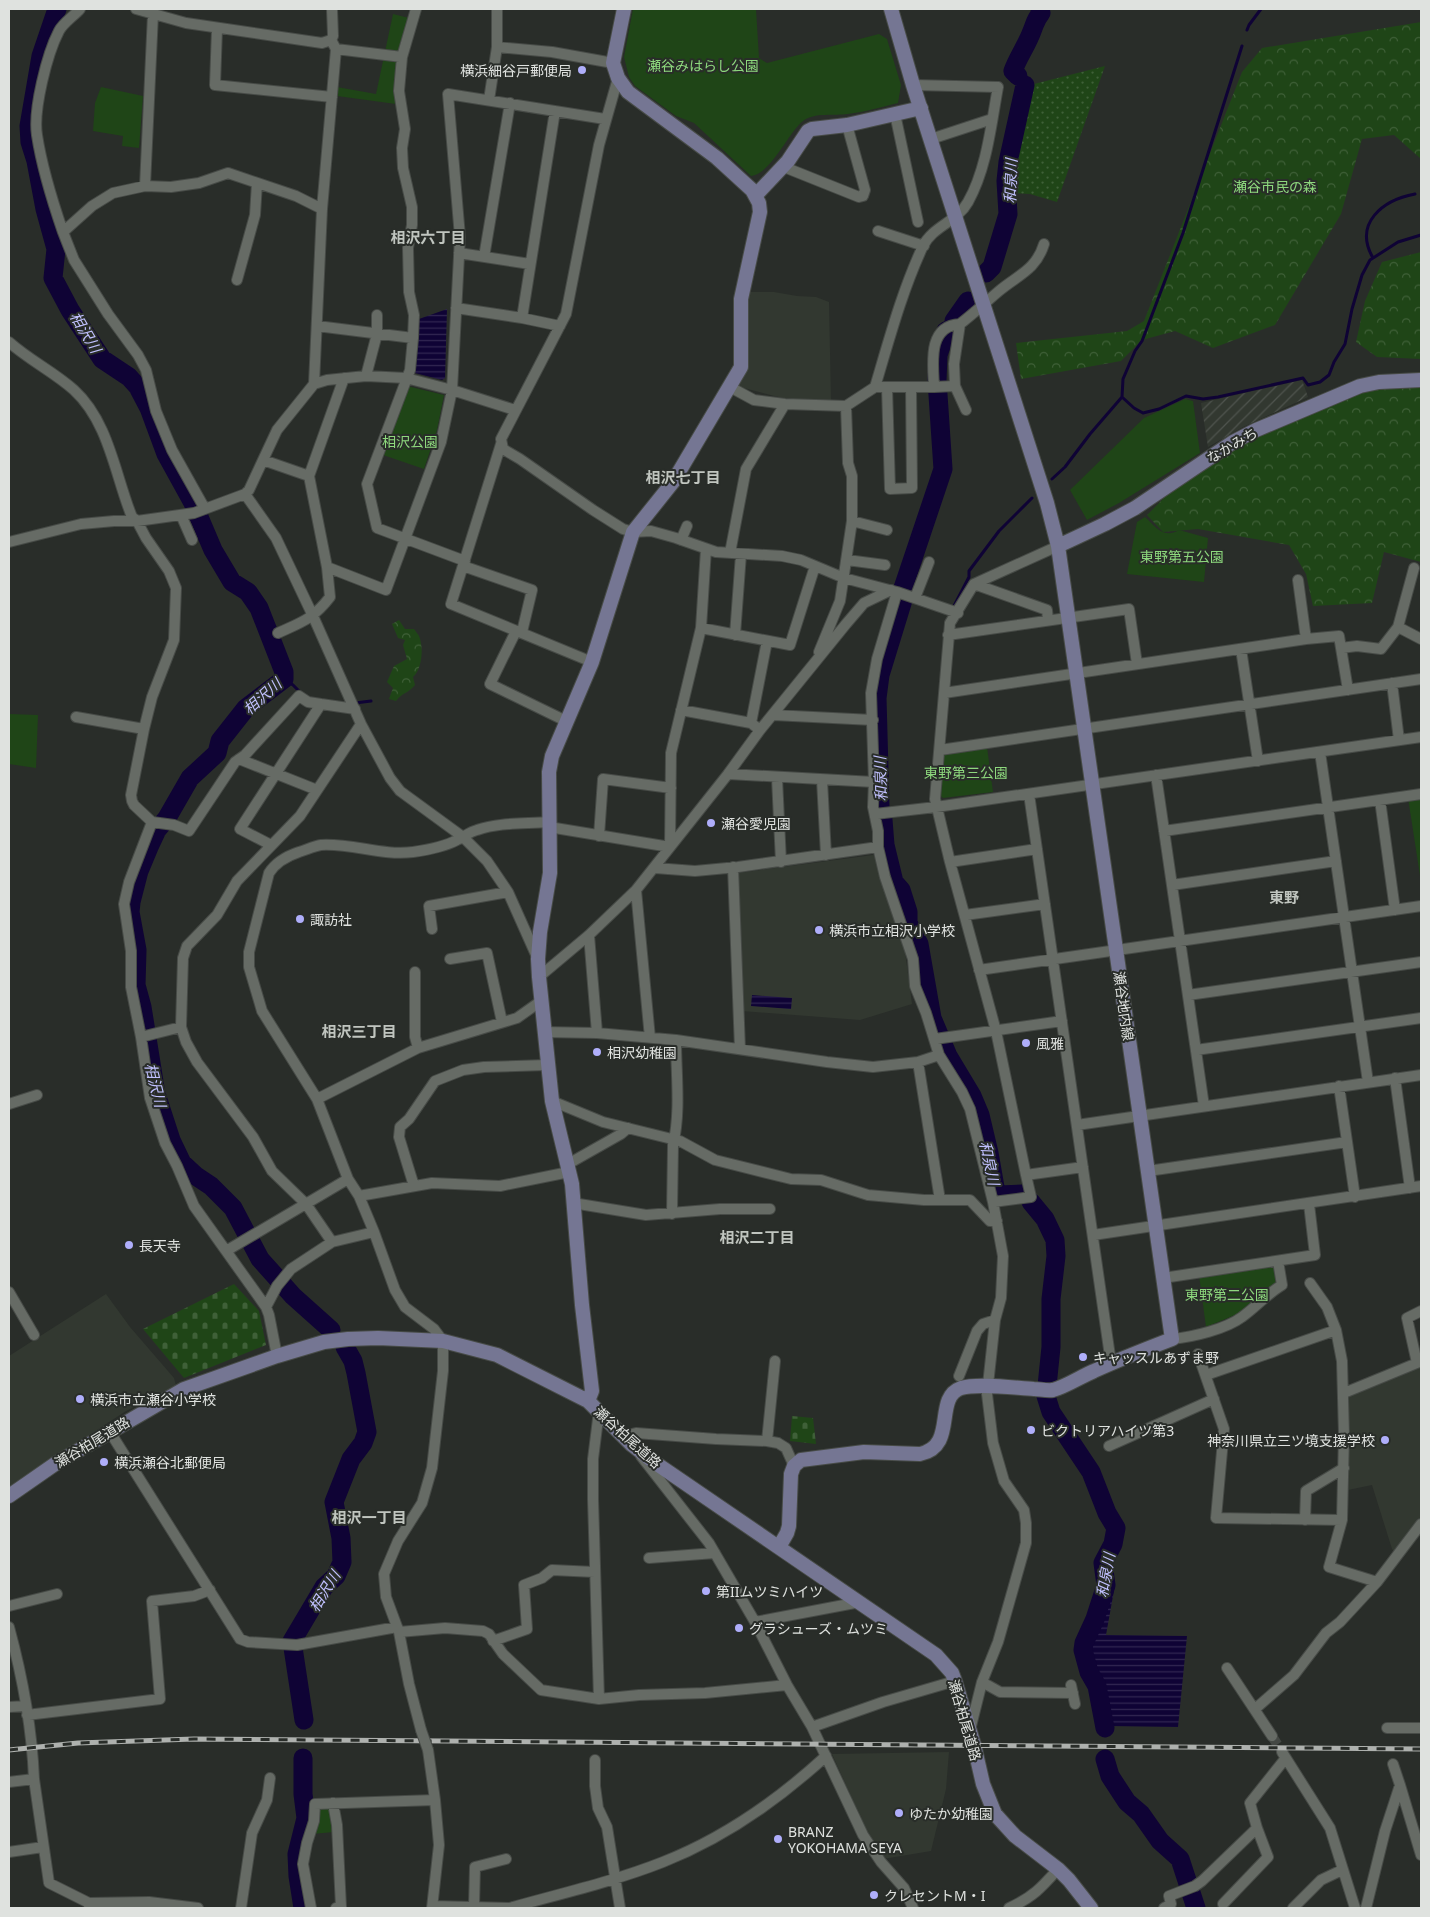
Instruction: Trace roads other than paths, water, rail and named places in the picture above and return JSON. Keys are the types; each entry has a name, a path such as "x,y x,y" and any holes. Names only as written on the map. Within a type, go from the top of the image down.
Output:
{"street":[{"path":"80,9 60,29 50,55 43,83 37,134 50,195 74,260 108,314 138,355 146,370 156,411 200,511"},
{"path":"136,9 216,29 402,56"},
{"path":"11,540 81,524 137,521 181,515 200,511 245,494 249,490 277,430 314,384 322,209 332,97 334,45 332,9"},
{"path":"416,9 402,56 400,90 405,129 402,148 403,168 412,207 412,225 408,248 409,292 414,315 410,370 367,484 378,528 532,590 519,632 490,684 566,721"},
{"path":"489,100 497,47 497,9"},
{"path":"588,1401 592,1391 582,1305 574,1202 552,1101 543,1032 539,977 538,960 550,873 549,772 552,756 592,662 633,532 673,482 741,367 741,299 760,212 756,195 717,158 628,92 618,78 613,63 624,9"},
{"name":"瀬谷地内線","path":"891,9 913,84 1047,502 1058,546 1172,1339"},
{"path":"145,186 153,14"},
{"path":"216,29 215,84 332,97"},
{"path":"497,47 552,52 613,63"},
{"path":"592,662 451,604 501,439 566,314 605,119 618,78"},
{"path":"875,387 911,275 930,234 956,217 968,202 981,170 998,87 913,84"},
{"path":"328,566 386,590 442,442 452,390 460,237 448,94 605,119"},
{"path":"484,257 510,103"},
{"path":"756,195 784,167 808,131 847,125 921,108"},
{"path":"522,318 555,111"},
{"path":"895,114 918,222"},
{"path":"931,139 992,119"},
{"path":"784,167 859,197 863,196 865,190 847,125"},
{"path":"63,232 92,206 113,193 145,186 171,187 193,184 213,180 228,173 296,196 322,209"},
{"path":"237,280 255,215 257,183"},
{"path":"878,232 924,246"},
{"path":"936,387 933,352 939,333 947,327 960,324 1000,290 1030,268 1040,256 1044,244"},
{"path":"459,253 530,264"},
{"path":"456,308 560,326"},
{"path":"366,376 377,334 377,315"},
{"path":"960,324 954,364 955,386 966,410"},
{"path":"317,326 413,338"},
{"path":"9,342 74,390 94,413 102,429 132,518 137,521 146,538 170,571 176,588 174,640 152,697 144,729 132,800 155,823 169,824 189,831 235,762 245,755 299,696 308,702 354,705"},
{"path":"314,384 366,376 406,378 515,410"},
{"path":"278,633 313,616 330,597 328,566 309,476 344,378"},
{"name":"なかみち","path":"1058,546 1135,508 1221,450 1256,430 1360,386 1379,382 1421,380"},
{"path":"730,387 754,400 785,404 846,406 875,387 955,386"},
{"path":"887,388 890,489 912,488 911,387"},
{"path":"730,553 746,469 785,404"},
{"path":"814,664 840,601 852,521 852,476 848,463 846,406"},
{"path":"501,444 503,449 623,529 633,532 651,531 706,549 730,553 782,556 801,560 844,578 902,593 958,612"},
{"path":"263,460 309,476"},
{"path":"245,494 276,538 354,705 361,724 390,778 400,790 463,836 487,861 508,892 538,960"},
{"path":"181,515 192,540"},
{"path":"852,521 887,530"},
{"path":"681,540 686,526"},
{"path":"993,1202 1031,1197 996,1030 936,807 935,799 948,635 950,623 974,584 1058,546"},
{"path":"670,847 671,753 701,628 706,549"},
{"path":"735,635 741,554"},
{"path":"847,560 885,565"},
{"path":"929,562 902,593 877,659 871,693 873,720 873,806 879,814 878,847 885,877 913,959 915,986 940,1039 939,1055 962,1092 970,1109 993,1202 1003,1256 1001,1298 995,1320 987,1387 993,1443 1004,1481 1024,1510 1026,1544 998,1642 982,1682 970,1730"},
{"path":"701,628 790,645 815,566"},
{"path":"1341,648 1357,646 1381,649 1398,627 1414,568"},
{"path":"1298,580 1306,639"},
{"path":"974,584 1046,610 1048,620"},
{"path":"539,977 589,935 656,868 760,730 864,604 902,593"},
{"path":"948,635 1129,609 1137,664"},
{"path":"1398,627 1421,639"},
{"path":"944,692 1306,639 1339,636 1348,690"},
{"path":"751,723 767,641"},
{"path":"1242,649 1258,761"},
{"path":"940,750 1421,679"},
{"path":"1392,683 1399,740"},
{"path":"271,845 240,829 321,704"},
{"path":"681,710 751,723 760,730"},
{"path":"773,715 873,720"},
{"path":"76,717 144,729"},
{"path":"332,1242 306,1204 272,1172 253,1137 197,1062 186,1042 181,1028 183,958 187,946 217,915 238,881 300,816 361,724"},
{"path":"879,814 1421,737"},
{"path":"1320,752 1368,1082"},
{"path":"239,759 317,790"},
{"path":"728,774 874,782"},
{"path":"1156,776 1204,1106"},
{"path":"599,836 603,778 671,788"},
{"path":"777,778 781,862"},
{"path":"822,780 826,855"},
{"path":"1029,794 1111,1363"},
{"path":"1164,831 1421,794"},
{"path":"1380,800 1396,910"},
{"path":"155,823 129,882 124,904 131,951 131,987 145,1036 150,1098 165,1143 178,1166 194,1206 266,1307 278,1356"},
{"path":"670,847 599,836 549,824 495,825 478,829 437,847 411,852 386,852 320,845 290,855 273,866 269,874 249,952 249,967 262,1011 317,1099 348,1178 359,1196 374,1232 395,1290 405,1306 434,1329 443,1340 443,1371 432,1468 422,1503 398,1541 384,1574 386,1597 398,1629 409,1684 428,1750 439,1845 432,1907 514,1908 663,1862 734,1828 826,1756"},
{"path":"656,868 695,870 733,868 878,847"},
{"path":"950,862 1037,849"},
{"path":"1172,885 1336,861"},
{"path":"733,868 740,1049"},
{"path":"636,890 650,1038"},
{"path":"432,929 429,906 508,892"},
{"path":"964,915 1045,904"},
{"path":"979,970 1421,906"},
{"path":"589,935 597,1033"},
{"path":"450,959 487,953 502,1022"},
{"path":"1188,995 1421,962"},
{"path":"415,972 415,1037 418,1048"},
{"path":"317,1099 418,1048 517,1018 541,1001"},
{"path":"1196,1050 1421,1018"},
{"path":"940,1039 1062,1021"},
{"path":"145,1036 181,1028"},
{"path":"543,1032 597,1033 676,1040 873,1067 918,1062 939,1055"},
{"path":"672,1214 677,1116 676,1040"},
{"path":"918,1062 940,1200"},
{"path":"414,1186 398,1137 400,1127 409,1119 435,1081 463,1070 484,1067 547,1065"},
{"path":"1077,1125 1421,1075"},
{"path":"1395,1078 1410,1188"},
{"path":"1339,1086 1355,1197"},
{"path":"9,1104 37,1095"},
{"path":"552,1101 603,1122 675,1139 715,1160 791,1179 821,1180 868,1195 970,1200 990,1221 997,1221"},
{"path":"359,1196 432,1183 500,1186 568,1168 628,1128"},
{"path":"1148,1171 1347,1142"},
{"path":"1026,1175 1083,1167"},
{"path":"226,1252 348,1178"},
{"path":"1093,1236 1421,1186"},
{"path":"574,1202 646,1215 720,1209 770,1209"},
{"path":"1163,1278 1315,1255 1308,1204"},
{"path":"266,1307 279,1283 291,1269 332,1242 374,1232"},
{"path":"779,1547 788,1533 790,1480 794,1466 801,1460 864,1452 920,1454 929,1452 940,1441 948,1403 951,1396 959,1389 987,1387 1049,1390 1172,1339 1192,1337 1241,1318 1270,1292 1282,1285 1278,1261"},
{"path":"1310,1283 1327,1307 1336,1330 1342,1361 1344,1393 1342,1520 1329,1567 1376,1582"},
{"path":"9,1292 34,1335"},
{"path":"1344,1393 1417,1363 1407,1318 1421,1312"},
{"path":"959,1376 977,1331 983,1324 995,1320"},
{"path":"1206,1375 1336,1330"},
{"name":"瀬谷柏尾道路","path":"9,1496 55,1464 184,1389 324,1342 387,1338 443,1340 497,1355 588,1401 654,1462 936,1654 952,1673 955,1681 970,1730 983,1784 995,1814 1015,1836 1058,1869 1091,1908"},
{"path":"1198,1354 1224,1429 1216,1518 1342,1520"},
{"path":"767,1441 774,1361"},
{"path":"1109,1446 1214,1399"},
{"path":"599,1411 593,1459 599,1699"},
{"path":"110,1432 240,1638 248,1642 292,1644 398,1629 461,1628 483,1631 489,1634 503,1654 541,1690 599,1699 639,1695 706,1693 787,1685"},
{"path":"794,1466 786,1448 778,1443 767,1441 716,1439 636,1432 628,1440 715,1553 812,1727 863,1836 881,1862 904,1888 913,1908"},
{"path":"1305,1520 1306,1491 1344,1468"},
{"path":"1255,1709 1294,1676 1326,1633 1340,1622 1376,1582 1421,1524"},
{"path":"649,1558 715,1553"},
{"path":"493,1641 527,1629 524,1585 542,1578 552,1570 595,1572"},
{"path":"9,1707 26,1710 160,1699 152,1601 194,1596 210,1590"},
{"path":"9,1606 57,1594"},
{"path":"755,1622 860,1602"},
{"path":"9,1627 17,1657 33,1748 34,1779 49,1883 89,1906 149,1902 198,1908"},
{"path":"1227,1668 1272,1736"},
{"path":"812,1727 883,1702 955,1681"},
{"path":"982,1682 1000,1692 1072,1689 1075,1704"},
{"path":"1387,1728 1421,1728"},
{"path":"1223,1904 1268,1857 1250,1803 1283,1756 1330,1828 1354,1908"},
{"path":"595,1760 595,1786 598,1808 607,1827 620,1908"},
{"path":"1393,1764 1421,1854"},
{"path":"241,1908 252,1832 267,1800 270,1778"},
{"path":"9,1782 34,1779"},
{"path":"1366,1908 1385,1831 1400,1785"},
{"path":"311,1908 303,1864 314,1821 314,1804 435,1800"},
{"path":"334,1803 341,1907 336,1908"},
{"path":"1164,1908 1171,1904 1169,1896 1195,1886 1202,1881 1257,1828"},
{"path":"9,1852 43,1847"},
{"path":"474,1907 475,1867 506,1860"},
{"path":"1009,1908 1033,1896 1058,1869"},
{"path":"1294,1908 1321,1880 1342,1870"}],"waterway":[{"name":"相沢川","path":"57,9 41,56 29,126 30,142 56,249 53,278 70,310 102,359 129,377 138,387 149,408 166,454 193,503 213,550 232,582 248,592 259,608 284,672 284,679 246,708 220,741 217,753 190,778 167,818 157,830 139,871 130,912 137,950 136,985 142,1007 156,1094 171,1140 182,1163 211,1186 233,1208 260,1259 293,1296 331,1330"},
{"name":"和泉川","path":"1018,76 1013,71 1041,13 1040,9"},
{"path":"1247,30 1261,9"},
{"path":"1052,479 1065,467 1122,397 1123,379 1135,351 1142,341 1183,233 1242,46"},
{"name":"和泉川","path":"986,273 992,267 1008,214 1006,181 1008,162 1025,85"},
{"path":"1373,258 1368,245 1367,234 1369,224 1382,208 1403,197 1415,194"},
{"path":"1122,397 1143,413 1159,409 1186,396 1203,399 1218,397 1303,378 1308,385 1320,382 1329,375 1334,362 1345,344 1352,309 1362,275 1370,260 1398,242 1421,235"},
{"name":"和泉川","path":"954,321 968,301"},
{"name":"和泉川","path":"950,329 946,331 938,355 937,380 943,469 903,588 903,600 880,675 877,698 880,807 885,845 894,882 901,890 908,912 908,923 919,944 932,1018 948,1056 972,1096 980,1115 996,1193 999,1195 1023,1194"},
{"path":"954,606 969,577 969,571 999,531 1032,498"},
{"path":"284,679 300,692"},
{"path":"355,703 371,701"},
{"name":"和泉川","path":"1031,1202 1045,1219 1055,1240 1056,1256 1051,1299 1051,1347 1046,1396 1051,1412 1091,1472 1107,1513 1116,1528 1113,1544 1103,1563 1106,1585 1083,1650 1089,1672 1097,1686 1105,1728"},
{"name":"相沢川","path":"304,1720 292,1641 324,1587 336,1576 342,1562 341,1538 334,1502 351,1459 363,1443 367,1432 353,1361 345,1347"},
{"name":"相沢川","path":"303,1758 303,1794 306,1818 297,1854 303,1908"},
{"name":"和泉川","path":"1105,1759 1110,1776 1127,1802 1141,1814 1160,1841 1180,1859 1196,1908"}],"tunnel":[{"path":"1272,1736 1282,1752"}],"railway":[{"path":"9,1750 78,1743 194,1739 1421,1749"}],"place":[{"name":"横浜細谷戸郵便局","path":"582,70"},
{"name":"瀬谷愛児園","path":"711,823"},
{"name":"諏訪社","path":"300,919"},
{"name":"横浜市立相沢小学校","path":"819,930"},
{"name":"風雅","path":"1026,1043"},
{"name":"相沢幼稚園","path":"597,1052"},
{"name":"長天寺","path":"129,1245"},
{"name":"キャッスルあずま野","path":"1083,1357"},
{"name":"横浜市立瀬谷小学校","path":"80,1399"},
{"name":"ビクトリアハイツ第3","path":"1031,1430"},
{"name":"神奈川県立三ツ境支援学校","path":"1385,1440"},
{"name":"横浜瀬谷北郵便局","path":"104,1462"},
{"name":"第IIムツミハイツ","path":"706,1591"},
{"name":"グラシューズ・ムツミ","path":"739,1628"},
{"name":"ゆたか幼稚園","path":"899,1813"},
{"name":"BRANZ YOKOHAMA SEYA","path":"778,1839"},
{"name":"クレセントM・I","path":"874,1895"}],"district":[{"name":"相沢六丁目","path":"428,237"},
{"name":"相沢七丁目","path":"683,477"},
{"name":"東野","path":"1284,897"},
{"name":"相沢三丁目","path":"359,1031"},
{"name":"相沢二丁目","path":"757,1237"},
{"name":"相沢一丁目","path":"369,1517"}],"park label":[{"name":"瀬谷みはらし公園","path":"703,65"},
{"name":"瀬谷市民の森","path":"1275,186"},
{"name":"相沢公園","path":"410,441"},
{"name":"東野第五公園","path":"1182,556"},
{"name":"東野第三公園","path":"966,772"},
{"name":"東野第二公園","path":"1227,1294"}]}
